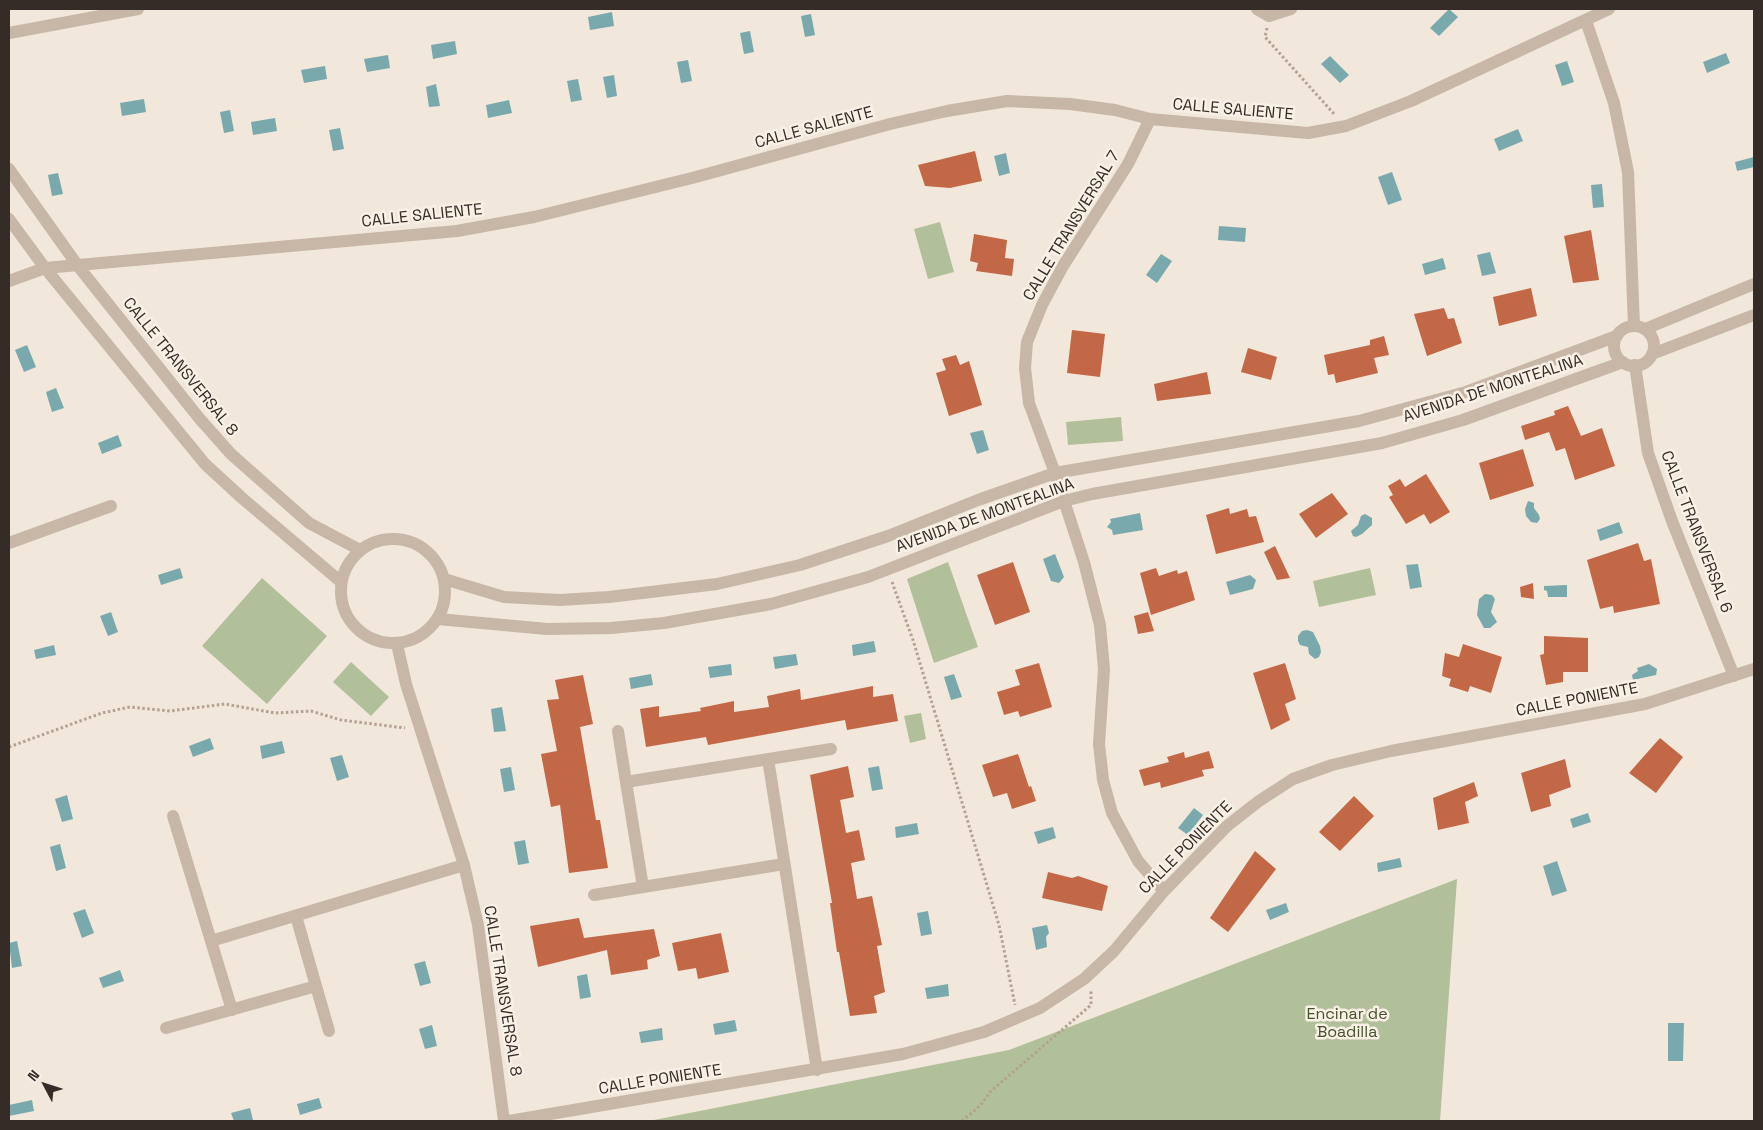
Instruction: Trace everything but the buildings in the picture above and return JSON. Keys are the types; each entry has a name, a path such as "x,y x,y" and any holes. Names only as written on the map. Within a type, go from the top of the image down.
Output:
{"street":[{"path":"9,33 138,9"},
{"path":"1257,9 1269,16 1291,9"},
{"name":"CALLE SALIENTE","path":"9,281 45,268 457,230 524,219 692,178 890,124 947,111 1007,102 1070,104 1115,110 1150,119 1308,133 1346,126 1411,101 1609,9"},
{"path":"1586,21 1614,103 1628,172 1639,327 1653,340 1652,354 1648,360 1629,364 1615,350 1617,336 1627,327 1639,327 1754,284"},
{"name":"CALLE TRANSVERSAL 7","path":"1150,119 1128,164 1063,266 1042,305 1027,342 1025,368 1029,403 1055,473 1084,562 1100,625 1104,669 1099,744 1103,780 1112,813 1138,861 1164,891"},
{"name":"CALLE TRANSVERSAL 8","path":"9,169 78,266 199,418 231,454 309,523 360,550"},
{"path":"9,219 45,268 205,464 341,582"},
{"path":"1652,354 1754,315"},
{"name":"AVENIDA DE MONTEALINA","path":"444,579 504,597 560,600 609,598 717,584 809,562 888,536 978,500 1055,473 1359,421 1466,392 1617,336"},
{"name":"AVENIDA DE MONTEALINA","path":"438,619 546,629 611,628 664,623 771,604 888,569 1064,502 1092,494 1382,442 1463,420 1629,364"},
{"name":"CALLE TRANSVERSAL 6","path":"1629,364 1648,453 1672,521 1734,676"},
{"path":"9,543 111,506"},
{"path":"400,539 420,546 436,560 444,579 446,593 438,619 420,636 397,644 373,640 354,627 342,606 341,582 348,564 360,550 379,541 400,539"},
{"name":"CALLE TRANSVERSAL 8","path":"397,644 421,730 464,865 478,924 504,1121"},
{"name":"CALLE PONIENTE","path":"509,1121 817,1070 902,1054 984,1032 1040,1008 1084,979 1114,951 1164,891 1227,826 1259,801 1294,779 1332,765 1391,751 1645,704 1754,669"},
{"path":"618,731 643,887"},
{"path":"626,782 831,748"},
{"path":"768,759 817,1070"},
{"path":"173,816 232,1010"},
{"path":"594,895 784,864"},
{"path":"211,942 464,865"},
{"path":"296,916 329,1031"},
{"path":"166,1028 316,986"}],"path":[{"path":"1269,16 1265,37 1346,126"},
{"path":"888,569 913,640 999,925 1018,1018"},
{"path":"9,747 102,713 130,706 170,711 225,704 275,713 311,711 341,720 421,730"},
{"path":"962,1121 980,1106 991,1091 1091,1005 1091,985 1084,979"}],"green space":[{"path":"940,222 954,272 928,279 914,229"},
{"path":"1121,417 1123,441 1068,445 1066,422"},
{"path":"948,562 978,647 934,663 907,579"},
{"path":"1370,568 1376,595 1319,607 1313,581"},
{"path":"262,578 327,636 267,704 202,646"},
{"path":"351,662 389,697 371,716 333,682"},
{"path":"921,713 926,739 910,743 904,716"},
{"name":"Encinar de Boadilla","path":"1457,879 1440,1121 649,1121 1009,1050"}],"water":[{"path":"1449,9 1458,17 1439,36 1430,28"},
{"path":"612,12 614,26 590,30 588,17"},
{"path":"811,14 815,35 805,37 801,16"},
{"path":"750,31 754,52 744,54 740,33"},
{"path":"455,41 457,54 433,59 431,45"},
{"path":"1726,53 1730,63 1707,73 1703,62"},
{"path":"388,55 390,68 367,72 364,59"},
{"path":"1330,56 1349,75 1340,83 1321,64"},
{"path":"688,60 692,81 681,83 677,62"},
{"path":"1567,61 1574,82 1562,86 1555,65"},
{"path":"325,66 327,79 304,83 301,70"},
{"path":"614,75 617,96 607,98 603,77"},
{"path":"578,79 582,100 571,102 567,81"},
{"path":"436,84 440,106 429,107 426,87"},
{"path":"144,99 146,112 122,116 120,103"},
{"path":"509,100 512,113 488,118 486,105"},
{"path":"230,110 234,131 224,133 220,112"},
{"path":"275,118 277,131 253,135 251,122"},
{"path":"340,128 344,149 333,151 329,130"},
{"path":"1518,129 1523,141 1499,151 1494,139"},
{"path":"1006,153 1010,173 999,176 994,156"},
{"path":"1754,157 1754,167 1737,171 1735,162"},
{"path":"1392,172 1402,200 1388,205 1378,177"},
{"path":"58,173 63,194 52,196 48,175"},
{"path":"1602,184 1604,207 1593,208 1591,185"},
{"path":"1219,226 1246,228 1245,242 1218,240"},
{"path":"1490,252 1496,273 1482,276 1477,255"},
{"path":"1161,254 1172,261 1157,283 1146,275"},
{"path":"1443,258 1446,269 1425,275 1422,264"},
{"path":"27,345 36,367 24,372 15,350"},
{"path":"56,388 64,408 52,412 46,392"},
{"path":"983,430 989,450 977,454 970,433"},
{"path":"118,435 122,446 102,454 98,443"},
{"path":"1528,501 1534,503 1534,508 1539,515 1540,519 1537,523 1531,522 1526,516 1525,509"},
{"path":"1140,513 1143,530 1113,535 1112,530 1107,527 1111,522 1110,519"},
{"path":"1365,514 1372,518 1372,525 1362,534 1356,537 1353,536 1351,531 1358,525 1361,516"},
{"path":"1619,522 1623,533 1600,541 1597,530"},
{"path":"1055,554 1064,577 1059,583 1051,581 1043,559"},
{"path":"1418,564 1422,587 1410,589 1406,565"},
{"path":"180,568 183,578 161,585 158,575"},
{"path":"1250,575 1256,580 1253,589 1230,595 1226,582"},
{"path":"1567,585 1567,597 1548,597 1547,591 1544,590 1544,586"},
{"path":"1485,594 1492,595 1495,599 1491,612 1497,622 1490,628 1484,628 1477,615 1479,599"},
{"path":"111,612 118,632 108,636 100,616"},
{"path":"1302,631 1313,632 1320,646 1321,652 1319,657 1315,659 1309,654 1308,647 1300,645 1298,641 1298,636"},
{"path":"874,641 876,652 853,656 852,645"},
{"path":"54,645 56,655 36,659 34,650"},
{"path":"796,654 798,665 775,669 773,657"},
{"path":"731,664 732,675 710,678 708,667"},
{"path":"1649,664 1657,669 1656,675 1633,680 1632,675 1638,671 1637,668"},
{"path":"651,674 653,685 631,689 629,678"},
{"path":"954,674 962,697 951,700 944,677"},
{"path":"502,707 506,731 494,732 491,709"},
{"path":"210,738 214,749 193,757 189,746"},
{"path":"282,741 285,753 262,759 260,746"},
{"path":"342,755 349,777 337,781 330,758"},
{"path":"879,766 883,789 872,791 868,768"},
{"path":"511,767 515,790 504,792 500,769"},
{"path":"67,795 73,819 62,822 55,799"},
{"path":"1194,808 1203,815 1188,835 1178,828"},
{"path":"1588,813 1591,822 1573,828 1570,819"},
{"path":"917,823 919,834 896,838 895,827"},
{"path":"1053,827 1056,838 1038,844 1034,832"},
{"path":"525,840 529,863 518,865 514,842"},
{"path":"60,844 66,868 56,871 50,847"},
{"path":"1400,858 1402,867 1378,872 1377,863"},
{"path":"1557,861 1567,891 1552,896 1543,866"},
{"path":"1286,903 1289,912 1270,920 1266,910"},
{"path":"85,909 94,933 82,938 73,913"},
{"path":"928,911 932,934 921,936 917,913"},
{"path":"1047,925 1049,933 1046,937 1047,947 1036,950 1032,928"},
{"path":"17,941 22,966 12,968 9,943"},
{"path":"425,961 431,983 420,986 414,964"},
{"path":"120,970 124,981 103,988 99,978"},
{"path":"587,974 591,997 580,999 577,976"},
{"path":"948,984 949,996 927,999 925,988"},
{"path":"735,1020 737,1031 715,1035 713,1024"},
{"path":"1668,1023 1684,1023 1683,1061 1668,1061"},
{"path":"432,1025 437,1046 425,1049 419,1029"},
{"path":"662,1028 663,1040 641,1043 639,1032"},
{"path":"319,1098 322,1108 300,1115 297,1104"},
{"path":"32,1100 34,1111 9,1116 9,1105"},
{"path":"250,1108 253,1120 234,1121 231,1113"}]}
